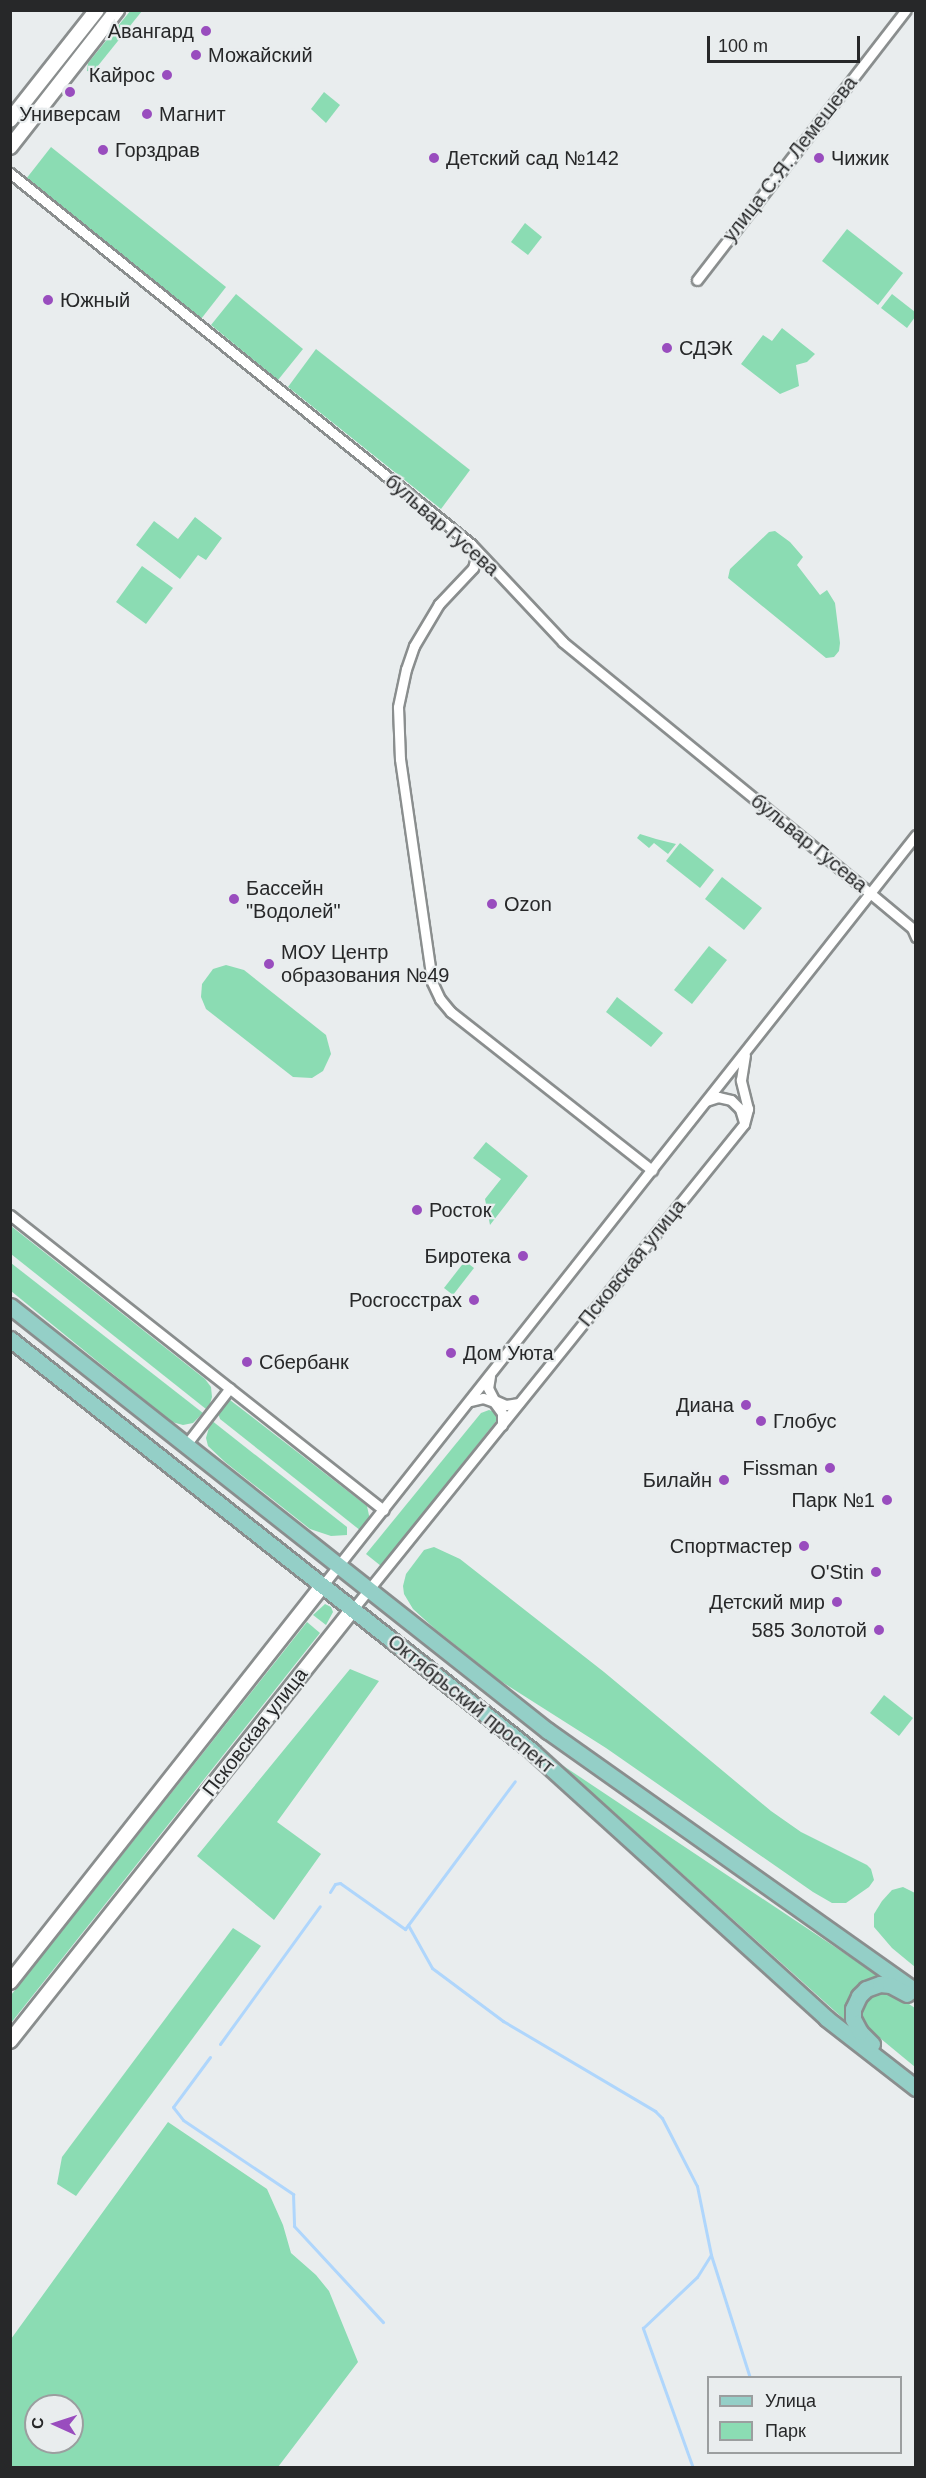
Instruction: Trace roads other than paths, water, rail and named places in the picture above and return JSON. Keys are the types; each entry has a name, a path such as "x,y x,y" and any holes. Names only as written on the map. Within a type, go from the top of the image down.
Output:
{"main road":[{"path":"10,120 97,10"},
{"path":"10,147 117,10"},
{"name":"Октябрьский проспект","path":"10,1306 548,1731 915,1992"},
{"name":"Октябрьский проспект","path":"10,1339 531,1751 826,2018 914,2087"},
{"name":"Псковская улица","path":"10,1982 323,1585"},
{"name":"Псковская улица","path":"10,2041 353,1609"},
{"path":"914,2087 898,2066 860,2032 853,2014 859,1996 875,1985 890,1985 915,1998"}],"street":[{"name":"улица С.Я. Лемешева","path":"697,280 906,10"},
{"name":"бульвар Гусева","path":"10,173 471,544 563,642 912,928 915,937"},
{"path":"471,544 475,554 474,564 439,604 421,633 406,669 398,707 400,759 432,982 440,999 451,1012 652,1170"},
{"name":"Псковская улица","path":"323,1585 915,835"},
{"name":"Псковская улица","path":"353,1609 744,1124 748,1109 741,1080 746,1050"},
{"path":"706,1101 718,1097 734,1102 742,1112 744,1124"},
{"path":"10,1215 383,1510"},
{"path":"491,1373 488,1388 494,1400 506,1405 521,1401"},
{"path":"185,1446 230,1388"},
{"path":"466,1405 477,1398 492,1401 501,1410 502,1425"}],"waterway":[{"path":"330,1892 335,1884 340,1883 405,1929 515,1781"},
{"path":"220,2044 320,1906"},
{"path":"408,1925 432,1968 503,2021 655,2111 662,2118 697,2186 711,2255 749,2376"},
{"path":"210,2057 173,2107 183,2120 293,2194 294,2226 383,2322"},
{"path":"693,2468 643,2328 697,2277 711,2255"}],"place":[{"name":"Авангард","path":"206,31"},
{"name":"Можайский","path":"196,55"},
{"name":"Кайрос","path":"167,75"},
{"name":"Универсам","path":"70,92"},
{"name":"Магнит","path":"147,114"},
{"name":"Горздрав","path":"103,150"},
{"name":"Детский сад №142","path":"434,158"},
{"name":"Чижик","path":"819,158"},
{"name":"Южный","path":"48,300"},
{"name":"СДЭК","path":"667,348"},
{"name":"Бассейн \"Водолей\"","path":"234,899"},
{"name":"Ozon","path":"492,904"},
{"name":"МОУ Центр образования №49","path":"269,964"},
{"name":"Росток","path":"417,1210"},
{"name":"Биротека","path":"523,1256"},
{"name":"Росгосстрах","path":"474,1300"},
{"name":"Дом Уюта","path":"451,1353"},
{"name":"Сбербанк","path":"247,1362"},
{"name":"Диана","path":"746,1405"},
{"name":"Глобус","path":"761,1421"},
{"name":"Fissman","path":"830,1468"},
{"name":"Билайн","path":"724,1480"},
{"name":"Парк №1","path":"887,1500"},
{"name":"Спортмастер","path":"804,1546"},
{"name":"O'Stin","path":"876,1572"},
{"name":"Детский мир","path":"837,1602"},
{"name":"585 Золотой","path":"879,1630"}]}
